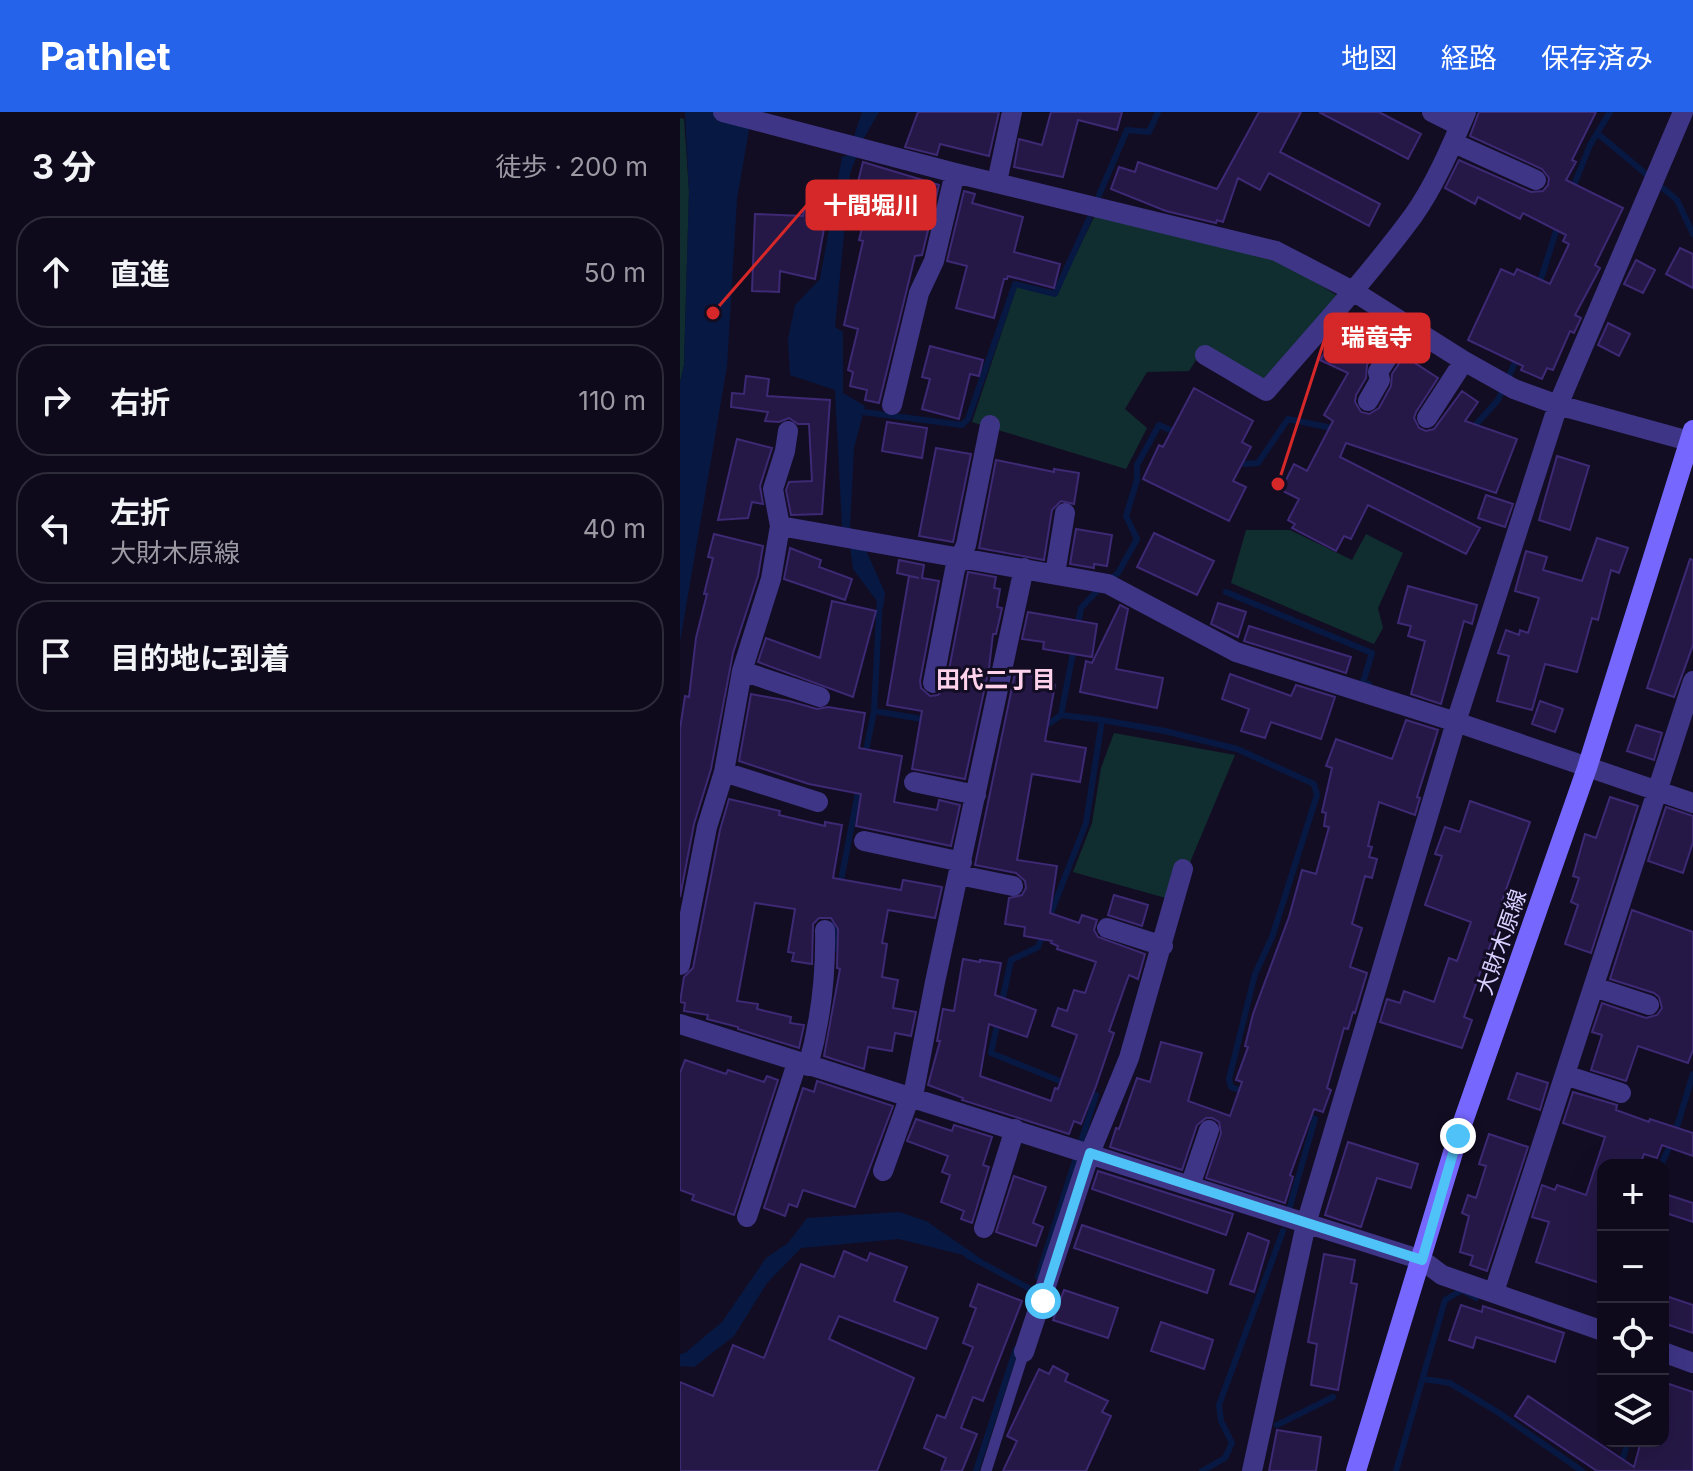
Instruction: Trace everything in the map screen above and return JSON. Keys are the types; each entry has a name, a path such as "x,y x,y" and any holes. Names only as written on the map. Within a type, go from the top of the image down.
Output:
{"street":[{"path":"723,112 955,173 1276,251 1353,291 1506,385 1558,405 1692,438"},
{"path":"997,182 1012,112"},
{"path":"1432,112 1460,127 1536,180"},
{"path":"1252,1471 1306,1224 1456,722 1558,405 1683,112"},
{"path":"1205,355 1266,391 1353,291 1414,214 1460,127"},
{"path":"892,405 919,293 934,261 955,173"},
{"path":"1368,401 1380,380 1378,372 1408,326"},
{"path":"1427,418 1464,361"},
{"path":"933,683 955,569 966,545 990,425"},
{"path":"680,965 707,827 724,772 742,671 771,579 780,526 773,489 788,431"},
{"name":"大財木原線","path":"1356,1471 1458,1136 1587,768 1692,438"},
{"path":"1055,574 1065,513"},
{"path":"780,526 1103,583 1236,652 1456,722 1693,803"},
{"path":"883,1171 906,1107 913,1096 1024,568"},
{"path":"742,671 820,697"},
{"path":"1494,1292 1693,681"},
{"path":"724,772 818,802"},
{"path":"914,782 976,795"},
{"path":"864,841 1013,886"},
{"path":"1024,1352 1081,1150 1129,1058 1183,869"},
{"path":"1107,928 1163,946"},
{"path":"747,1217 802,1064 817,1033 826,978 825,930"},
{"path":"1594,987 1649,1005"},
{"path":"681,1027 913,1096 1422,1260 1442,1275 1597,1329"},
{"path":"1565,1075 1621,1093"},
{"path":"984,1228 1015,1129"},
{"path":"1190,1186 1209,1130"},
{"path":"1669,1354 1693,1363"}],"lane":[{"path":"986,1471 1024,1352"}],"green space":[{"path":"680,118 684,119 689,192 684,365 680,382"},
{"path":"1095,215 1281,261 1338,296 1262,380 1204,348 1189,371 1147,372 1125,409 1147,428 1126,469 972,422 1017,286 1056,296"},
{"path":"1246,530 1290,530 1352,560 1366,534 1403,553 1378,608 1383,628 1374,644 1231,583"},
{"path":"1114,733 1235,755 1191,860 1180,902 1073,872 1092,823 1101,768"}],"water":[{"path":"685,112 752,112 737,199 727,366 680,642 680,383 684,365 689,192"},
{"path":"862,112 879,112 850,173 835,327 843,332 843,393 865,406 854,448 850,527 864,546 885,593 883,609 853,569 848,530 842,526 835,390 790,375 788,339 795,305 820,279 842,157 848,155"},
{"path":"899,1212 926,1221 983,1260 899,1239 801,1248 767,1283 734,1336 694,1367 680,1366 680,1354 722,1322 766,1258 788,1243 807,1218"}],"building":[{"path":"918,112 999,112 989,156 940,144 937,155 905,147"},
{"path":"1051,112 1122,112 1117,130 1078,120 1063,177 1014,167 1019,139 1042,145"},
{"path":"1259,112 1301,112 1280,152 1380,204 1369,226 1269,173 1260,190 1238,178 1223,222 1217,220 1216,223 1166,211 1111,189 1119,167 1135,172 1138,162 1217,189"},
{"path":"1319,112 1379,112 1421,134 1408,159"},
{"path":"1479,112 1596,112 1572,160 1576,162 1566,180 1623,208 1595,265 1600,268 1575,315 1581,318 1574,333 1570,331 1553,370 1547,368 1542,379 1521,370 1523,366 1468,340 1501,269 1514,275 1517,269 1550,284 1569,244 1563,241 1566,235 1523,213 1520,219 1478,197 1475,204 1445,188 1459,160 1531,192 1543,191 1548,185 1549,178 1542,169 1470,136"},
{"path":"863,162 939,185 922,255 915,256 879,403 865,400 867,390 850,386 853,372 848,370 858,329 844,325 867,209 852,205"},
{"path":"964,191 975,194 972,203 1023,217 1014,252 1060,264 1054,288 1008,276 1004,279 994,318 956,308 967,266 947,261"},
{"path":"811,202 828,206 815,279 780,271 779,292 752,291 755,214 803,216 804,209 810,210"},
{"path":"1680,248 1693,254 1693,288 1666,274"},
{"path":"1636,260 1655,270 1643,293 1624,284"},
{"path":"1347,319 1382,342 1367,365 1366,378 1356,395 1355,402 1361,412 1369,414 1379,408 1391,386 1392,374 1404,356 1438,378 1416,412 1414,418 1419,428 1426,431 1434,429 1462,391 1478,402 1465,421 1517,439 1496,493 1346,443 1340,457 1480,528 1466,554 1368,505 1351,539 1344,536 1336,551 1292,528 1295,524 1288,520 1299,499 1281,490 1294,464 1307,471 1333,421 1324,415 1348,373 1320,360"},
{"path":"1608,323 1630,334 1619,356 1598,345"},
{"path":"930,346 983,360 979,376 970,374 959,419 922,409 930,379 922,377"},
{"path":"746,376 769,379 767,396 830,400 822,514 791,515 786,490 789,482 812,481 809,424 798,424 789,418 779,422 765,421 768,412 731,407 732,393 744,394"},
{"path":"1194,388 1253,421 1242,442 1251,447 1233,481 1246,487 1229,521 1143,479 1159,445 1163,447"},
{"path":"887,422 927,428 922,458 882,451"},
{"path":"737,439 772,448 760,486 763,504 752,502 748,518 718,520"},
{"path":"936,448 971,454 953,542 919,536"},
{"path":"1557,456 1589,466 1570,530 1539,520"},
{"path":"996,460 1054,472 1054,469 1079,473 1074,504 1061,501 1052,510 1044,560 979,548"},
{"path":"1486,495 1513,504 1505,527 1478,518"},
{"path":"1076,529 1112,535 1107,566 1094,564 1094,568 1070,564"},
{"path":"1154,533 1214,561 1197,595 1137,567"},
{"path":"714,534 763,546 758,576 733,653 711,769 694,824 680,897 680,729 685,696 689,697 696,638 707,594 704,594 713,558 708,557"},
{"path":"1597,538 1628,548 1619,573 1611,570 1598,620 1592,618 1577,672 1545,664 1532,710 1497,701 1509,656 1498,653 1506,630 1519,635 1520,630 1528,633 1539,598 1515,591 1526,551 1547,557 1543,570 1582,581"},
{"path":"790,548 821,560 819,567 852,579 845,600 784,579"},
{"path":"1690,559 1693,560 1693,645 1674,697 1647,688"},
{"path":"899,560 924,565 922,578 939,581 920,681 921,688 930,696 938,695 946,685 968,572 996,577 994,588 1000,589 997,607 1002,608 996,634 993,634 989,668 965,779 912,769 922,711 887,705 909,576 919,578 897,573"},
{"path":"1408,586 1477,605 1472,624 1464,621 1441,704 1411,694 1425,641 1408,636 1411,626 1398,623"},
{"path":"832,601 876,611 853,697 758,662 766,638 820,658"},
{"path":"1218,603 1246,612 1238,637 1211,624"},
{"path":"1120,605 1128,609 1116,669 1163,678 1157,708 1080,692 1086,661 1092,663"},
{"path":"1028,612 1097,624 1092,657 1043,649 1044,642 1022,639"},
{"path":"1249,626 1351,657 1346,673 1244,641"},
{"path":"1015,673 1047,678 1046,684 1055,685 1045,741 1086,748 1080,782 1032,774 1017,860 1057,866 1050,913 1079,923 1082,915 1097,920 1094,930 1098,937 1145,954 1138,979 1129,975 1109,1031 1114,1033 1081,1124 1074,1121 1069,1134 962,1100 928,1085 940,1041 937,1041 943,1009 954,1011 963,959 980,960 1001,963 995,995 1036,1010 1027,1037 989,1024 980,1076 1051,1101 1077,1035 1052,1026 1058,1008 1067,1011 1074,990 1085,993 1096,962 1057,949 1058,946 1052,941 1024,936 1025,927 1005,924 1009,898 1022,895 1026,888 1025,881 1016,873 975,865"},
{"path":"1230,674 1291,696 1296,685 1335,697 1321,739 1271,722 1265,738 1241,731 1249,709 1222,699"},
{"path":"751,694 817,709 828,707 865,713 859,748 902,756 894,802 937,810 939,800 960,805 951,846 856,826 861,794 809,784 739,761"},
{"path":"1540,701 1563,709 1555,732 1532,724"},
{"path":"1406,720 1438,730 1417,797 1420,798 1415,815 1379,802 1368,846 1372,847 1369,857 1377,859 1372,878 1365,876 1352,924 1362,928 1350,967 1367,973 1355,1013 1348,1029 1344,1028 1327,1088 1331,1090 1323,1112 1314,1109 1290,1175 1293,1177 1285,1203 1206,1178 1221,1133 1219,1122 1212,1118 1206,1118 1197,1125 1182,1170 1110,1147 1137,1078 1150,1082 1161,1042 1202,1053 1188,1101 1230,1116 1242,1082 1236,1080 1248,1047 1245,1046 1253,1014 1289,917 1302,870 1316,874 1329,827 1324,826 1326,813 1322,812 1332,768 1326,766 1336,739 1392,759"},
{"path":"1636,725 1662,733 1654,760 1627,751"},
{"path":"1610,797 1638,806 1591,953 1565,944 1578,905 1571,902 1579,878 1573,876 1585,834 1596,838"},
{"path":"729,799 825,826 825,822 842,825 833,878 901,890 903,880 942,887 935,918 888,910 882,943 887,944 882,977 898,980 893,1008 916,1012 911,1036 895,1033 892,1051 868,1047 864,1069 824,1056 840,969 837,968 838,929 831,918 819,918 813,924 812,964 792,961 794,953 788,952 795,909 755,903 737,1001 758,1004 757,1009 791,1017 790,1023 804,1025 799,1048 707,1019 708,1015 684,1011 685,1003 680,1002 684,977 693,968"},
{"path":"1470,801 1530,822 1502,901 1506,902 1464,1017 1472,1020 1462,1048 1380,1022 1387,999 1400,1003 1404,991 1434,1002 1449,958 1457,961 1471,922 1425,905 1442,856 1435,854 1445,827 1460,832"},
{"path":"1666,807 1693,816 1693,842 1683,873 1648,861"},
{"path":"1114,895 1148,905 1142,926 1108,915"},
{"path":"1632,910 1693,932 1693,1050 1688,1063 1638,1046 1626,1081 1591,1070 1602,1035 1592,1032 1602,1003 1646,1018 1657,1015 1662,1008 1659,997 1654,993 1610,979"},
{"path":"685,1060 726,1074 728,1070 764,1082 767,1076 778,1080 734,1215 692,1200 694,1195 680,1190 680,1073"},
{"path":"1517,1073 1548,1083 1540,1110 1508,1099"},
{"path":"817,1081 893,1106 855,1207 803,1190 797,1207 789,1204 785,1216 764,1208 803,1088 814,1092"},
{"path":"1573,1092 1617,1105 1616,1110 1649,1122 1650,1119 1693,1133 1693,1156 1662,1145 1657,1158 1644,1154 1642,1159 1598,1159 1605,1137 1563,1123"},
{"path":"916,1119 952,1131 954,1125 992,1137 983,1165 989,1167 972,1223 961,1219 964,1211 941,1202 950,1175 942,1172 948,1156 907,1141"},
{"path":"1489,1134 1528,1147 1487,1271 1470,1265 1473,1256 1460,1252 1469,1216 1462,1213 1468,1195 1476,1198 1486,1166 1479,1164"},
{"path":"1348,1142 1418,1164 1411,1188 1377,1178 1361,1227 1325,1215"},
{"path":"1597,1161 1597,1282 1536,1262 1549,1222 1532,1217 1542,1185 1555,1190 1557,1185 1586,1195"},
{"path":"1098,1171 1233,1214 1226,1235 1092,1189"},
{"path":"1014,1176 1046,1187 1033,1223 1043,1227 1036,1246 996,1232"},
{"path":"1669,1195 1693,1203 1693,1222 1669,1214"},
{"path":"1082,1225 1214,1270 1207,1293 1074,1248"},
{"path":"1248,1233 1269,1241 1254,1292 1230,1284"},
{"path":"844,1251 867,1261 870,1253 907,1267 894,1301 938,1318 926,1349 839,1316 829,1339 914,1378 877,1471 680,1471 680,1382 713,1396 733,1345 764,1358 801,1264 834,1277"},
{"path":"1324,1254 1355,1260 1351,1283 1357,1284 1338,1390 1311,1385 1317,1344 1308,1342"},
{"path":"978,1284 1022,1301 983,1401 973,1397 961,1428 977,1434 962,1471 941,1471 946,1458 924,1448 937,1415 945,1418 973,1347 963,1343 976,1308 970,1306"},
{"path":"1064,1290 1118,1308 1108,1338 1053,1320"},
{"path":"1669,1297 1693,1305 1693,1333 1669,1325"},
{"path":"1461,1305 1482,1312 1483,1306 1564,1333 1555,1362 1476,1337 1473,1348 1449,1340"},
{"path":"1161,1322 1213,1340 1204,1369 1151,1351"},
{"path":"1053,1366 1068,1374 1065,1381 1108,1401 1102,1412 1111,1416 1086,1471 1003,1471 1017,1441 1007,1436 1039,1369 1049,1374"},
{"path":"1669,1384 1693,1392 1693,1471 1597,1471 1515,1416 1528,1396 1597,1442 1597,1447 1604,1447 1634,1467 1639,1447 1669,1447"},
{"path":"1277,1430 1321,1437 1316,1471 1269,1471"}],"waterway":[{"path":"1099,195 1127,130 1149,132 1158,112"},
{"path":"1572,190 1590,145 1610,112"},
{"path":"1597,133 1677,200 1693,234"},
{"path":"856,411 962,425 968,419 1015,284 1055,294 1089,219"},
{"path":"1538,288 1559,222"},
{"path":"1471,430 1498,400 1518,356"},
{"path":"1237,460 1245,464 1258,463 1288,419 1337,429"},
{"path":"1108,581 1118,573 1137,539 1126,516 1137,480 1137,465 1159,425 1179,434"},
{"path":"1077,629 1081,608 1100,588"},
{"path":"1226,592 1372,653 1363,682 1369,684"},
{"path":"880,597 874,711 928,720"},
{"path":"1061,715 1074,648"},
{"path":"865,756 874,711"},
{"path":"1042,724 1050,723 1061,715 1102,720 1086,823 1049,918"},
{"path":"1102,720 1165,731 1237,749 1314,784 1317,795 1272,937 1255,974 1229,1079 1231,1087 1247,1093"},
{"path":"840,886 859,787"},
{"path":"834,916 837,949"},
{"path":"1001,1006 1011,960 1038,947 1044,932"},
{"path":"998,1021 991,1053 1065,1083"},
{"path":"1675,1133 1693,1074"},
{"path":"1038,1277 1096,1095 1087,1092"},
{"path":"1290,1206 1315,1119 1306,1115"},
{"path":"1664,1159 1671,1143"},
{"path":"1202,1471 1225,1458 1232,1443 1221,1421 1219,1405 1283,1231"},
{"path":"967,1255 1034,1291"},
{"path":"1396,1471 1445,1300 1462,1290 1476,1298"},
{"path":"976,1471 1016,1349"},
{"path":"1424,1379 1450,1383 1582,1471"},
{"path":"1277,1425 1333,1397"},
{"path":"1619,1471 1626,1447"}],"place":[{"name":"十間堀川","path":"713,313"},
{"name":"瑞竜寺","path":"1278,484"}],"district":[{"name":"田代二丁目","path":"996,680"}],"route":[{"path":"1043,1301 1090,1153 1422,1260 1458,1136"}]}
